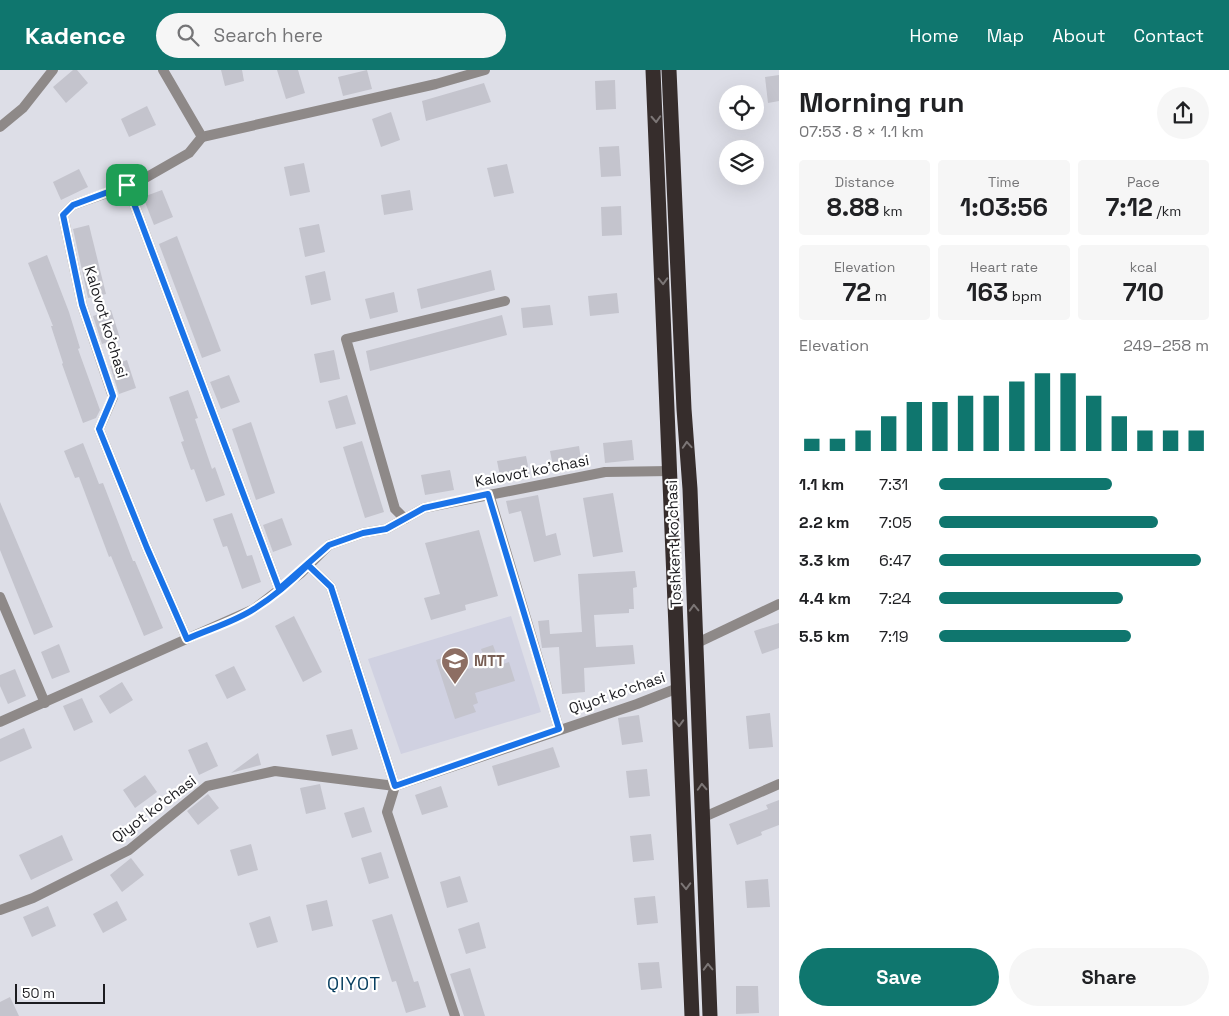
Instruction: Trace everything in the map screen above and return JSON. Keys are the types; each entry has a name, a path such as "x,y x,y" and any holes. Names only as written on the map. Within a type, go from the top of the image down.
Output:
{"highway":[{"name":"Toshkent ko'chasi","path":"653,70 692,1016"},
{"name":"Toshkent ko'chasi","path":"669,70 704,817 710,1016"}],"street":[{"path":"0,127 23,108 53,70"},
{"path":"163,70 202,137 436,84 485,70"},
{"name":"Kalovot ko'chasi","path":"187,639 147,548 99,429 113,396 82,305 63,215 73,205 127,185 189,153 202,137"},
{"path":"127,185 279,589"},
{"path":"405,519 395,509 346,339 505,301"},
{"name":"Kalovot ko'chasi","path":"0,722 45,704 254,609 308,565 329,545 363,533 386,529 424,508 605,472 670,471"},
{"path":"488,494 559,729"},
{"path":"308,565 331,587 395,786 388,812 454,1016"},
{"path":"0,597 45,704"},
{"path":"695,644 779,604"},
{"name":"Qiyot ko'chasi","path":"0,910 33,898 129,850 207,786 275,772 395,786 637,704 678,688"},
{"path":"704,817 779,784"}],"shaded area":[{"name":"MTT","path":"511,616 541,712 401,754 368,659"}],"building":[{"path":"73,70 77,70 88,83 66,103 53,87"},
{"path":"221,70 242,70 244,81 225,86"},
{"path":"277,70 298,70 305,93 286,99"},
{"path":"367,70 372,89 343,96 338,77"},
{"path":"779,75 779,101 768,103 765,77"},
{"path":"615,80 616,109 596,110 595,81"},
{"path":"484,83 491,102 426,121 422,101"},
{"path":"147,106 156,125 129,137 121,119"},
{"path":"391,112 400,140 381,147 372,119"},
{"path":"619,146 621,176 601,177 599,147"},
{"path":"304,163 310,192 290,196 284,167"},
{"path":"507,164 514,193 494,197 487,168"},
{"path":"79,169 88,187 61,200 53,182"},
{"path":"162,190 173,217 154,225 143,197"},
{"path":"410,190 413,210 384,215 381,195"},
{"path":"621,206 622,235 602,236 601,207"},
{"path":"319,224 325,252 305,257 299,228"},
{"path":"89,225 106,294 88,298 73,229"},
{"path":"177,236 221,351 202,358 159,244"},
{"path":"47,255 69,312 80,348 78,349 100,410 96,418 83,423 62,364 51,326 53,326 28,263"},
{"path":"491,270 495,290 421,309 417,289"},
{"path":"325,271 331,300 311,305 305,276"},
{"path":"394,292 398,312 370,319 365,299"},
{"path":"617,293 619,313 590,316 588,296"},
{"path":"550,305 553,325 523,328 521,308"},
{"path":"111,310 120,338 102,344 93,316"},
{"path":"502,315 507,335 370,371 366,351"},
{"path":"334,350 340,379 320,383 314,354"},
{"path":"127,360 136,388 119,394 110,366"},
{"path":"229,375 240,402 221,409 210,382"},
{"path":"188,390 198,418 195,419 212,469 215,467 225,495 206,502 194,469 191,470 181,442 184,441 169,397"},
{"path":"347,395 356,424 336,429 328,401"},
{"path":"251,422 275,493 256,500 232,429"},
{"path":"632,440 634,460 605,463 603,443"},
{"path":"362,441 384,512 365,518 343,447"},
{"path":"83,443 99,484 103,483 133,561 135,561 163,628 144,636 111,556 109,557 79,477 75,478 64,451"},
{"path":"579,446 582,466 554,471 550,451"},
{"path":"526,456 530,476 501,481 497,461"},
{"path":"450,470 454,490 425,495 421,475"},
{"path":"613,493 623,552 593,557 583,498"},
{"path":"538,495 546,536 556,533 561,555 534,562 521,511 509,514 506,501"},
{"path":"0,502 53,627 34,635 0,550"},
{"path":"232,513 247,556 252,555 261,582 242,589 227,546 223,547 213,519"},
{"path":"282,518 292,545 273,552 263,525"},
{"path":"479,530 498,596 465,605 466,610 431,620 424,598 440,594 425,543"},
{"path":"635,571 637,587 633,588 634,609 629,609 629,613 594,615 596,647 633,645 635,664 584,668 585,692 562,694 559,647 542,648 538,621 549,620 550,634 582,632 578,574"},
{"path":"294,616 322,672 303,682 275,626"},
{"path":"779,623 779,648 762,654 754,631"},
{"path":"59,644 70,672 52,679 41,652"},
{"path":"493,645 500,665 509,662 515,681 475,693 478,703 473,705 476,712 455,719 436,660 457,653 460,662 466,661 468,669 486,663 481,649"},
{"path":"234,666 246,690 227,699 215,675"},
{"path":"15,669 26,696 8,704 0,686 0,675"},
{"path":"122,682 133,700 110,714 99,696"},
{"path":"82,698 93,722 74,731 63,706"},
{"path":"770,713 773,747 749,749 746,716"},
{"path":"639,715 643,742 622,745 618,718"},
{"path":"24,728 32,748 0,762 0,739"},
{"path":"352,729 358,749 332,756 326,735"},
{"path":"207,742 218,766 199,775 188,750"},
{"path":"553,747 560,767 498,786 492,766"},
{"path":"258,753 261,765 231,773"},
{"path":"647,769 650,796 629,798 626,771"},
{"path":"145,775 157,792 135,808 123,790"},
{"path":"320,784 326,809 306,814 300,788"},
{"path":"441,786 448,807 422,815 415,795"},
{"path":"208,794 219,808 198,825 187,811"},
{"path":"779,800 779,825 761,832 762,835 737,845 729,824 768,809 766,805"},
{"path":"364,807 372,832 352,838 344,813"},
{"path":"651,834 654,860 633,862 630,836"},
{"path":"62,835 73,860 31,880 19,855"},
{"path":"251,844 258,870 238,876 230,850"},
{"path":"381,852 389,878 369,884 361,858"},
{"path":"131,858 144,875 122,892 110,875"},
{"path":"460,876 468,902 447,908 440,882"},
{"path":"768,879 770,907 747,908 745,881"},
{"path":"655,896 658,923 637,925 634,898"},
{"path":"327,900 333,926 312,931 306,905"},
{"path":"117,901 127,920 103,933 93,914"},
{"path":"48,906 56,926 32,937 23,917"},
{"path":"392,914 414,982 418,981 426,1007 406,1013 396,981 392,982 372,920"},
{"path":"270,916 278,942 257,948 249,923"},
{"path":"479,922 486,948 466,954 458,929"},
{"path":"659,962 662,988 641,990 638,963"},
{"path":"470,968 485,1016 464,1016 450,974"},
{"path":"736,986 758,986 759,1013 736,1014"},
{"path":"10,997 19,1016 0,1016 0,1002"}],"place":[{"name":"MTT","path":"455,685"}],"district":[{"name":"QIYOT","path":"354,984"}],"route":[{"path":"127,185 73,205 63,215 82,305 113,396 99,429 147,548 187,639 254,609 301,572 308,565 331,587 395,786 559,729 488,494 424,508 386,529 363,533 329,545 301,572 279,589 154,252 127,185"}]}
